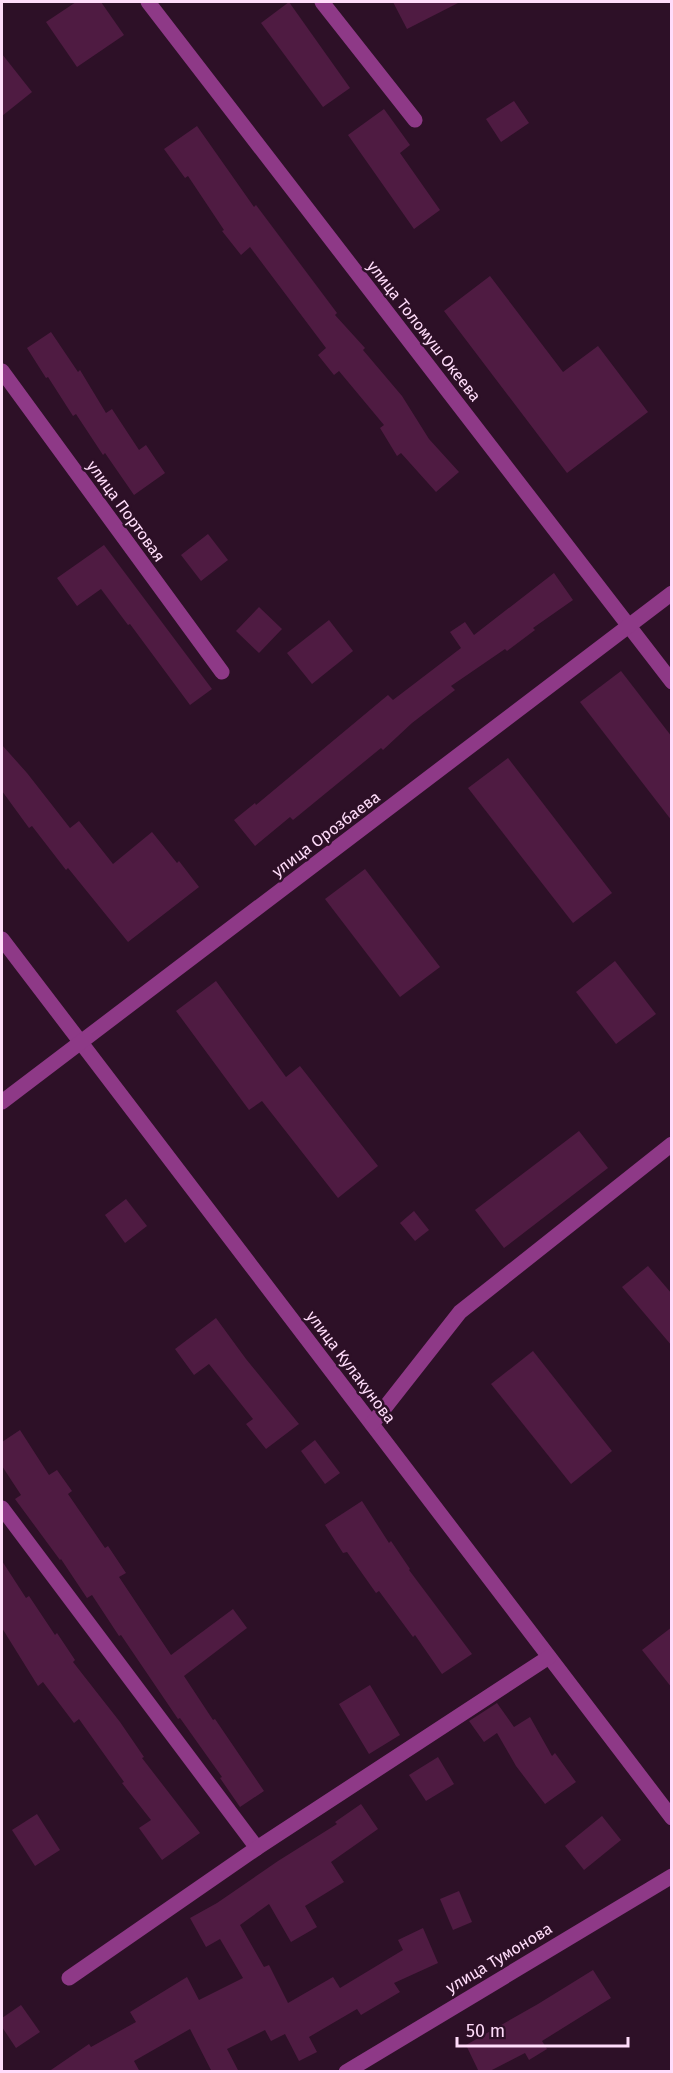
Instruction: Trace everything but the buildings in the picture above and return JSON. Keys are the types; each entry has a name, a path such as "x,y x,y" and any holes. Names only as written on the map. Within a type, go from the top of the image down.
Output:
{"street":[{"name":"улица Толомуш Океева","path":"148,2 672,682"},
{"path":"322,2 415,120"},
{"name":"улица Портовая","path":"2,371 222,672"},
{"name":"улица Орозбаева","path":"2,1102 672,593"},
{"name":"улица Кулакунова","path":"2,939 672,1818"},
{"path":"372,1424 460,1312 672,1144"},
{"path":"2,1508 257,1848"},
{"path":"69,1978 257,1848 549,1657"},
{"name":"улица Тумонова","path":"346,2072 672,1876"}]}
